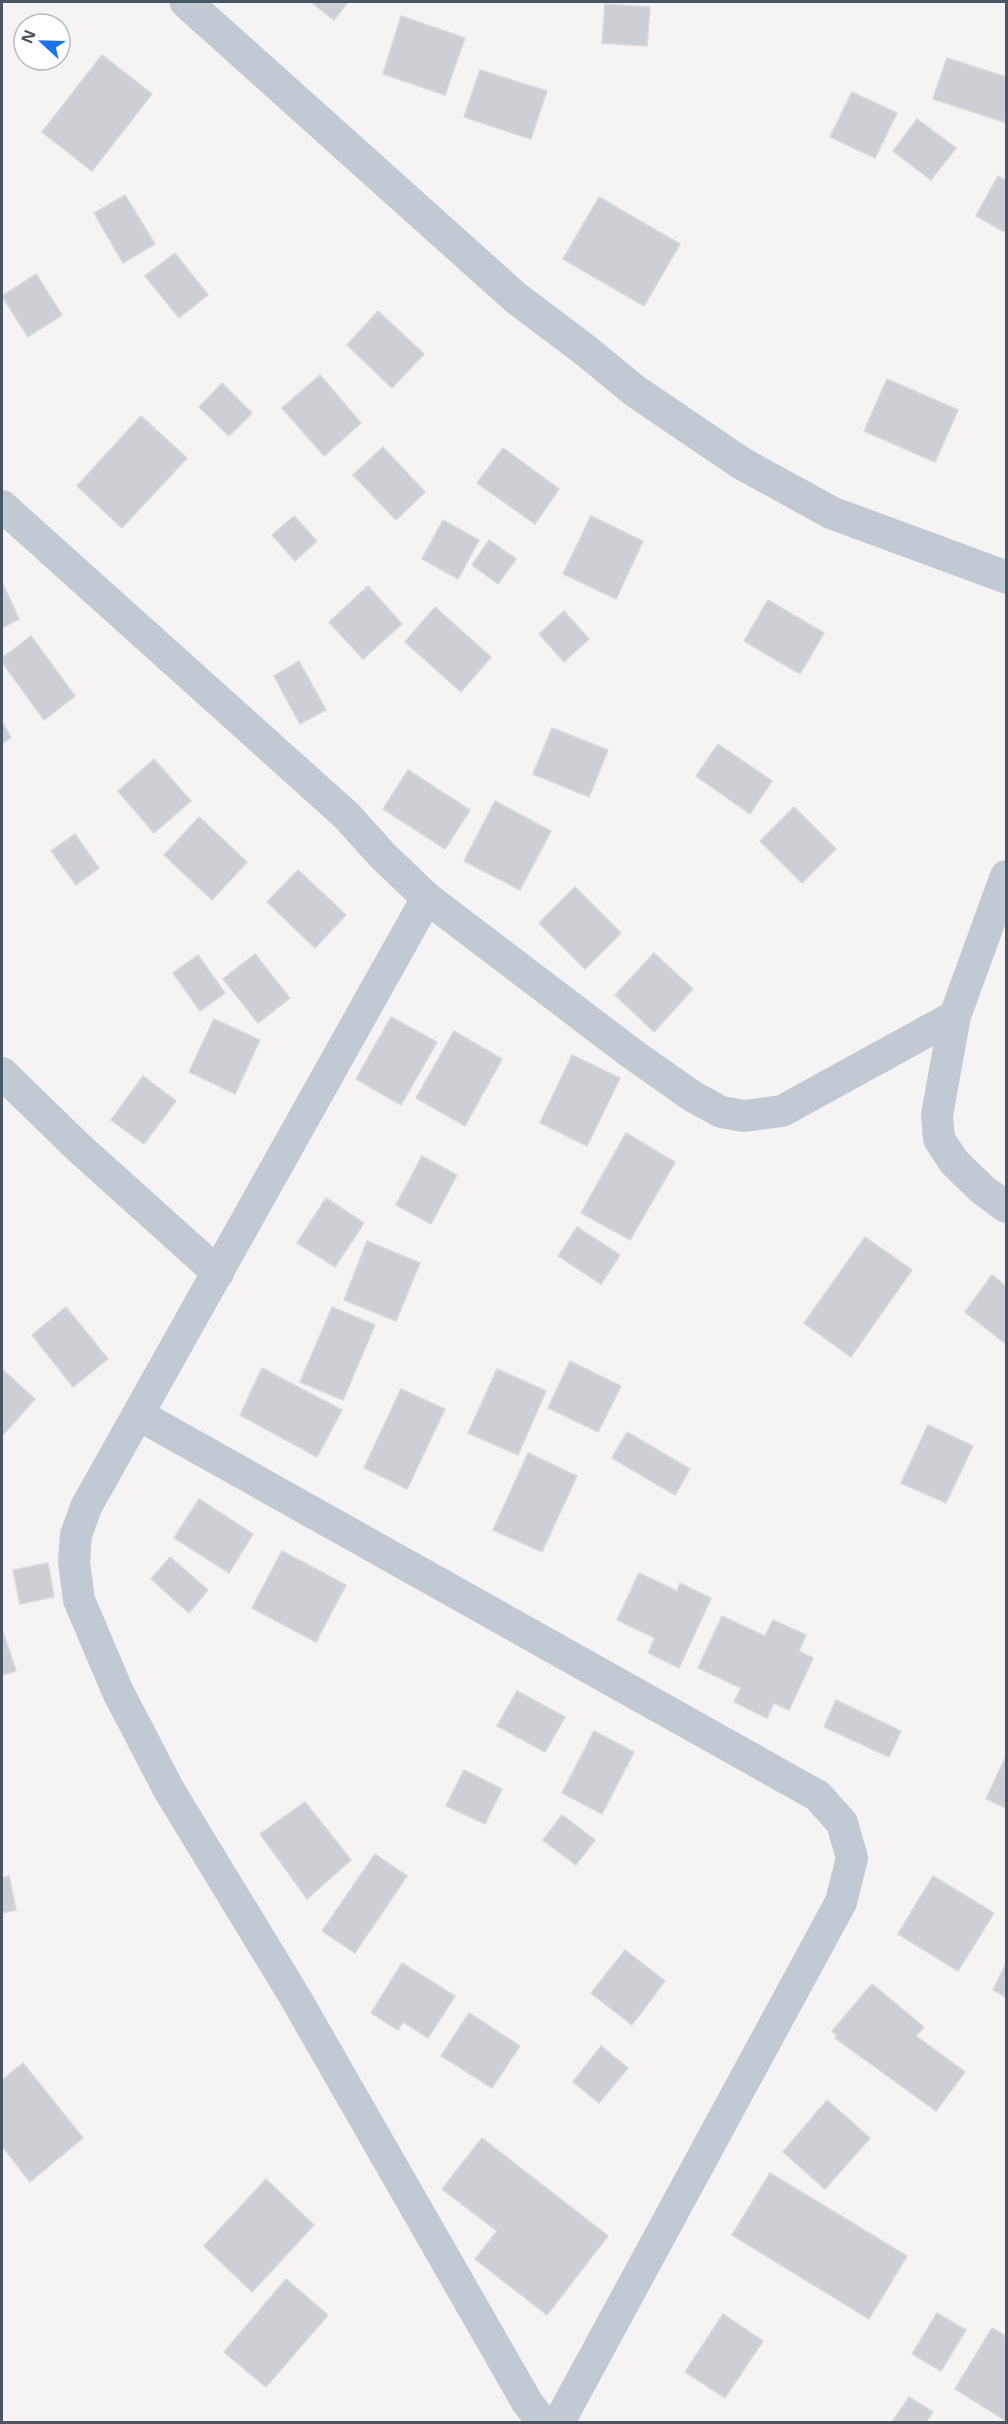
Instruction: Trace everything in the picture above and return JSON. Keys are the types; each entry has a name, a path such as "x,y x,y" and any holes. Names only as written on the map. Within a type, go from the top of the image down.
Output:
{"street":[{"path":"186,2 516,298 635,391 741,464 832,513 1006,577"},
{"path":"2,506 347,816 382,855 428,898 631,1053 692,1096 721,1112 744,1116 782,1111 956,1016"},
{"path":"1006,876 956,1016 937,1115 939,1139 954,1162 983,1190 1006,1207"},
{"path":"428,898 86,1507 76,1535 74,1562 79,1600 118,1692 170,1790 295,1997 527,2402 542,2422"},
{"path":"2,1073 78,1147 218,1273"},
{"path":"139,1415 818,1796 842,1823 852,1858 841,1902 559,2422"}],"building":[{"path":"311,2 348,2 334,20"},
{"path":"605,4 650,7 647,46 602,43"},
{"path":"401,16 465,38 445,95 383,74"},
{"path":"102,55 152,94 92,171 42,132"},
{"path":"947,58 1006,77 1004,122 933,99"},
{"path":"480,70 547,91 531,139 464,117"},
{"path":"852,92 897,113 875,158 830,137"},
{"path":"917,119 956,148 931,180 893,151"},
{"path":"998,176 1006,180 1006,233 976,216"},
{"path":"125,195 155,244 123,263 94,213"},
{"path":"599,197 680,244 644,306 563,259"},
{"path":"175,253 208,295 179,318 145,276"},
{"path":"36,274 62,315 28,337 2,296"},
{"path":"378,311 424,354 392,388 347,345"},
{"path":"320,375 361,423 324,456 282,408"},
{"path":"887,379 958,410 935,462 864,431"},
{"path":"222,383 252,413 229,436 199,407"},
{"path":"141,416 187,458 122,528 77,486"},
{"path":"383,447 425,492 396,520 353,475"},
{"path":"503,448 559,489 535,524 477,483"},
{"path":"294,516 317,541 295,561 272,535"},
{"path":"591,516 643,541 616,599 563,574"},
{"path":"443,520 479,540 458,579 422,559"},
{"path":"489,540 516,559 498,584 472,565"},
{"path":"2,582 19,619 2,628"},
{"path":"368,586 402,624 363,659 329,622"},
{"path":"768,600 824,633 800,674 744,641"},
{"path":"435,607 491,657 461,692 405,642"},
{"path":"564,611 589,639 564,662 539,634"},
{"path":"31,636 75,696 44,720 2,662 2,658"},
{"path":"299,661 326,710 300,724 274,676"},
{"path":"2,722 11,737 2,744"},
{"path":"552,728 608,750 589,797 533,774"},
{"path":"718,744 772,781 750,814 696,776"},
{"path":"154,759 191,801 154,833 118,791"},
{"path":"408,770 470,810 445,849 383,809"},
{"path":"495,801 551,831 520,890 464,861"},
{"path":"794,807 836,849 802,883 760,841"},
{"path":"199,817 247,862 212,900 164,855"},
{"path":"75,834 99,868 76,885 51,851"},
{"path":"298,870 346,915 315,948 267,902"},
{"path":"575,887 621,933 585,969 539,923"},
{"path":"654,953 693,989 654,1032 615,995"},
{"path":"255,954 290,998 258,1023 223,979"},
{"path":"198,955 225,993 200,1011 173,973"},
{"path":"391,1017 437,1042 401,1105 356,1079"},
{"path":"214,1019 260,1040 235,1094 189,1072"},
{"path":"454,1031 502,1059 465,1126 416,1098"},
{"path":"572,1055 620,1078 587,1146 540,1123"},
{"path":"143,1076 176,1101 144,1144 111,1120"},
{"path":"626,1133 675,1162 630,1240 581,1213"},
{"path":"422,1156 457,1175 431,1224 396,1205"},
{"path":"326,1198 364,1223 335,1267 297,1243"},
{"path":"577,1227 620,1255 601,1284 558,1256"},
{"path":"865,1237 912,1270 851,1357 804,1323"},
{"path":"367,1241 420,1263 396,1321 344,1300"},
{"path":"992,1275 1006,1286 1006,1344 965,1312"},
{"path":"66,1307 108,1359 73,1387 32,1335"},
{"path":"332,1307 375,1325 343,1400 300,1382"},
{"path":"570,1361 621,1386 598,1432 548,1408"},
{"path":"262,1368 342,1410 317,1457 240,1415"},
{"path":"2,1369 35,1399 2,1436"},
{"path":"497,1369 546,1391 518,1455 468,1433"},
{"path":"401,1389 445,1409 407,1489 364,1468"},
{"path":"928,1425 973,1446 946,1503 901,1483"},
{"path":"627,1432 690,1469 675,1495 612,1458"},
{"path":"528,1453 577,1476 542,1552 493,1530"},
{"path":"199,1499 253,1534 229,1573 174,1538"},
{"path":"282,1551 346,1585 316,1642 252,1608"},
{"path":"170,1557 208,1590 189,1613 151,1579"},
{"path":"48,1563 54,1597 20,1604 13,1570"},
{"path":"639,1573 677,1591 680,1583 711,1598 679,1668 648,1653 655,1638 617,1620"},
{"path":"722,1616 765,1636 773,1620 806,1635 799,1651 813,1658 789,1710 774,1703 767,1718 734,1702 741,1688 698,1668"},
{"path":"2,1629 16,1671 2,1675"},
{"path":"517,1691 565,1717 545,1752 497,1726"},
{"path":"836,1700 901,1731 889,1757 824,1727"},
{"path":"594,1731 634,1752 602,1814 562,1793"},
{"path":"1006,1756 1006,1808 986,1799"},
{"path":"464,1770 502,1789 485,1824 446,1806"},
{"path":"305,1802 351,1860 307,1899 260,1834"},
{"path":"562,1815 595,1840 576,1865 543,1840"},
{"path":"375,1854 407,1876 355,1953 322,1931"},
{"path":"9,1876 16,1910 2,1913 2,1878"},
{"path":"933,1876 994,1913 958,1971 898,1934"},
{"path":"625,1950 665,1981 632,2025 591,1993"},
{"path":"402,1963 455,1996 428,2038 403,2022 398,2030 371,2013"},
{"path":"1006,1963 1006,1997 993,1990"},
{"path":"872,1984 924,2027 916,2036 965,2072 936,2111 835,2038 837,2036 832,2031"},
{"path":"469,2013 520,2046 492,2088 441,2056"},
{"path":"601,2046 628,2068 599,2103 573,2082"},
{"path":"23,2063 83,2138 30,2182 2,2146 2,2080"},
{"path":"827,2100 870,2138 825,2189 783,2152"},
{"path":"482,2138 608,2236 547,2315 475,2259 497,2231 442,2189"},
{"path":"770,2173 907,2256 869,2319 732,2235"},
{"path":"266,2179 314,2225 252,2292 204,2246"},
{"path":"286,2279 328,2315 266,2387 224,2352"},
{"path":"937,2313 966,2330 941,2371 912,2354"},
{"path":"723,2314 763,2341 725,2398 685,2372"},
{"path":"992,2328 1006,2336 1006,2421 955,2389"},
{"path":"909,2397 933,2412 926,2422 892,2422"}]}
